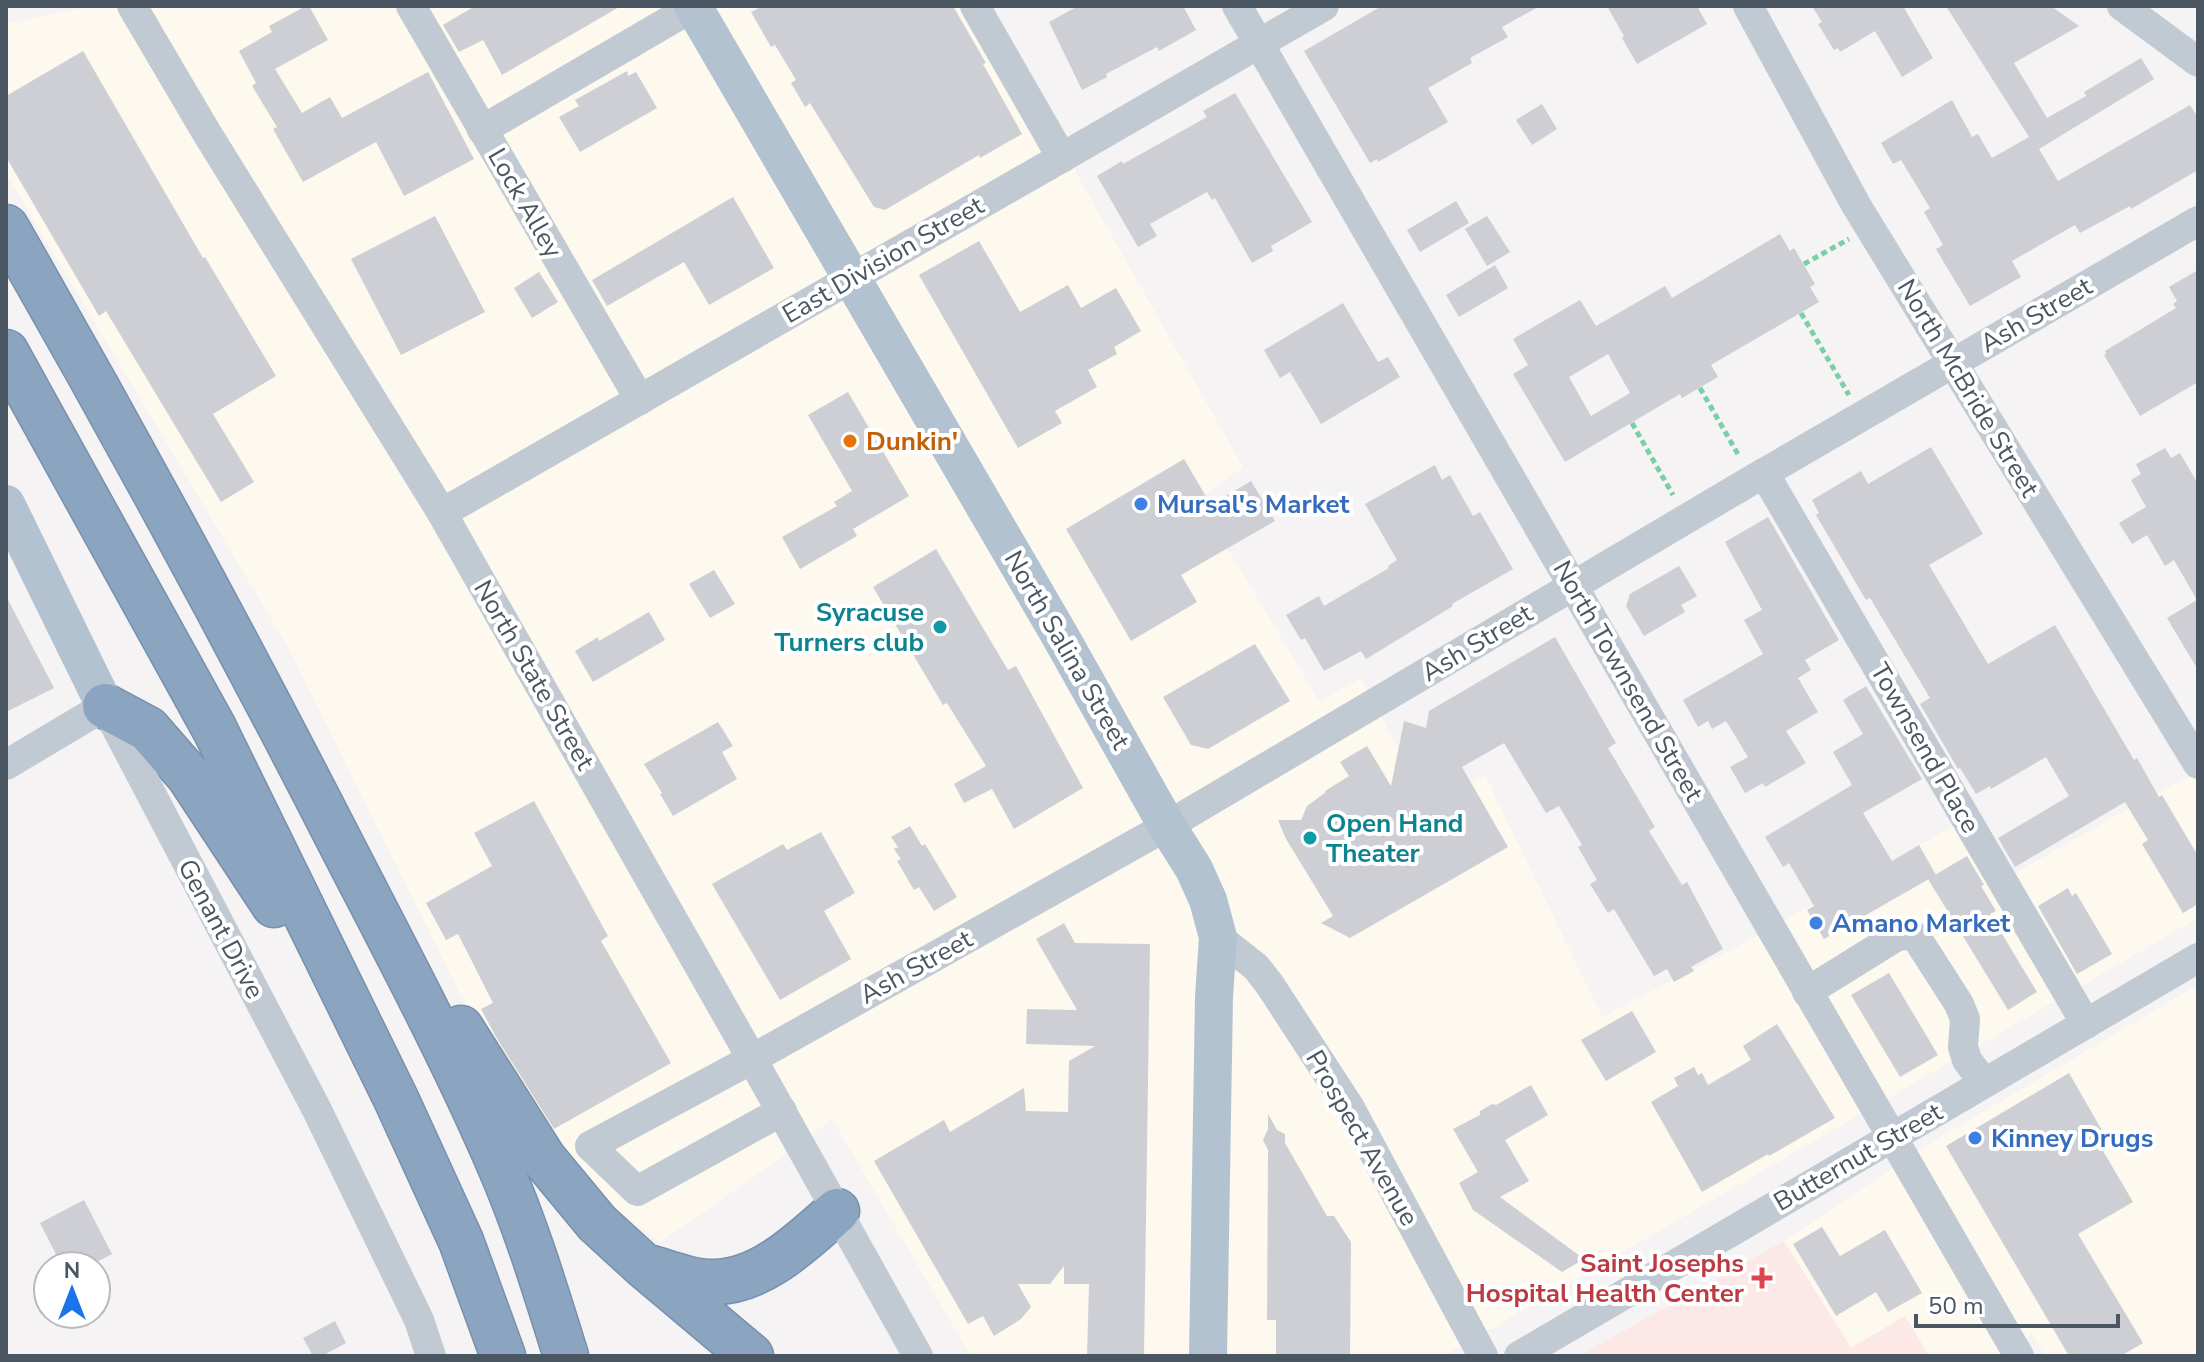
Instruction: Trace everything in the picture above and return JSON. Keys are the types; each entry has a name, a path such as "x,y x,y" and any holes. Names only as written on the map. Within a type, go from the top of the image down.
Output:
{"highway":[{"path":"6,227 110,408 283,729 425,1007 500,1165 566,1356"},
{"path":"6,352 214,728 396,1099 461,1241 503,1356"},
{"path":"105,706 148,729 189,776 396,1099"},
{"path":"333,827 544,1159 597,1223 751,1356"},
{"path":"644,1266 689,1279 713,1282 734,1280 782,1259 837,1211"}],"main road":[{"name":"North Salina Street","path":"693,6 1059,634 1204,890 1218,937 1214,997 1208,1356"},
{"name":"Genant Drive","path":"6,504 105,706"}],"street":[{"name":"North State Street","path":"132,6 205,130 442,513 918,1356"},
{"name":"Lock Alley","path":"411,6 640,400"},
{"path":"482,130 693,6"},
{"path":"975,6 1062,158"},
{"name":"North Townsend Street","path":"1237,6 2019,1356"},
{"name":"East Division Street","path":"442,513 1324,6"},
{"name":"North McBride Street","path":"1748,6 1869,227 2198,764"},
{"path":"2122,6 2198,62"},
{"name":"Ash Street","path":"782,1111 637,1191 590,1146 752,1059 1167,826 1758,476 2198,221"},
{"name":"Townsend Place","path":"1758,476 2086,1024"},
{"path":"6,765 105,706"},
{"name":"Genant Drive","path":"105,706 316,1108 419,1320 431,1356"},
{"path":"1807,992 1897,936 1916,937 1959,1004 1965,1019 1963,1047 1967,1060 1984,1083"},
{"name":"Prospect Avenue","path":"1218,937 1256,967 1350,1108 1483,1356"},
{"name":"Butternut Street","path":"1519,1356 2198,958"}],"path":[{"path":"1804,264 1869,227"},
{"path":"1801,313 1862,416"},
{"path":"1700,388 1758,476"},
{"path":"1632,423 1687,518"}],"shaded area":[{"path":"92,6 988,6 1051,114 1079,178 1243,467 1198,499 1319,701 1361,679 1426,801 1485,775 1602,1017 1744,943 1955,825 1994,885 2162,790 2198,773 2198,918 1444,1356 971,1356 832,1119 660,1242 620,1212 531,1124 464,1002 288,647 6,173 6,24"},
{"path":"2198,985 2198,1356 2045,1356 2032,1334 2006,1356 1929,1356 1905,1316 1851,1348 1784,1241 1922,1148"},
{"name":"Saint Josephs Hospital Health Center","path":"1784,1241 1851,1348 1905,1316 1929,1356 1579,1356"}],"building":[{"path":"309,6 328,40 275,69 302,113 330,97 342,118 428,72 474,159 404,196 376,142 303,182 273,129 277,127 252,86 256,83 239,51 272,32 269,26"},
{"path":"475,6 621,6 502,75 483,40 459,52 443,25"},
{"path":"763,6 953,6 1022,134 980,158 979,155 885,210 874,207 810,103 805,107 791,83 796,80 775,45 771,47 751,12"},
{"path":"1078,6 1183,6 1196,30 1159,51 1157,47 1082,90 1049,22"},
{"path":"1382,6 1540,6 1502,27 1508,37 1470,58 1472,63 1428,88 1448,122 1378,162 1377,159 1370,163 1304,51"},
{"path":"1607,6 1697,6 1707,24 1637,64"},
{"path":"1812,6 1903,6 1933,58 1902,77 1875,31 1840,52 1838,48 1834,50 1818,24 1822,22"},
{"path":"1946,6 2051,6 2079,26 2014,63 2047,118 2086,96 2084,92 2141,58 2154,79 2039,149 2058,181 2190,105 2198,118 2198,170 2131,209 2130,206 2080,233 2075,225 2012,261 2021,277 1970,306 1936,249 1943,245 1924,212 1930,208 1901,160 1893,164 1881,143 1952,100 1972,137 1978,134 1992,158 2029,137"},
{"path":"83,51 203,258 276,376 213,414 254,482 221,502 106,311 99,316 6,157 6,96"},
{"path":"627,71 628,76 636,72 657,108 580,152 559,117 579,106 575,100"},
{"path":"1235,93 1312,222 1271,246 1273,251 1252,263 1215,198 1212,200 1207,192 1150,224 1157,236 1138,247 1097,176 1207,117 1203,111"},
{"path":"1542,104 1557,129 1532,145 1516,120"},
{"path":"733,197 774,268 709,305 684,262 607,306 592,280"},
{"path":"1456,201 1469,223 1420,252 1407,230"},
{"path":"435,216 485,312 401,355 351,259"},
{"path":"1487,216 1510,252 1487,266 1465,229"},
{"path":"1780,234 1790,251 1794,248 1815,284 1810,287 1819,302 1711,365 1718,377 1682,398 1680,394 1565,462 1513,374 1528,365 1513,339 1580,300 1596,326 1665,286 1672,298","holes":["1608,354 1630,393 1591,416 1569,377"]},
{"path":"979,241 1020,312 1068,285 1081,308 1116,288 1141,331 1114,347 1117,354 1088,370 1097,387 1055,411 1062,423 1018,448 919,275"},
{"path":"1495,265 1508,288 1459,317 1446,295"},
{"path":"2198,270 2198,382 2140,416 2104,355 2105,351 2176,308 2173,304 2177,301 2169,287"},
{"path":"539,272 558,302 532,318 514,288"},
{"path":"1343,303 1378,362 1388,357 1400,377 1321,424 1290,372 1280,378 1264,350"},
{"path":"848,392 909,496 853,529 857,536 800,569 782,537 837,506 834,502 852,491 808,415"},
{"path":"1931,447 1983,534 1929,565 1988,664 2055,625 2134,760 2137,758 2159,797 2162,795 2198,856 2198,904 2183,913 2142,844 2148,840 2125,802 2015,867 1998,838 2069,796 2046,757 1991,789 1990,786 1976,794 1920,704 1930,698 1870,598 1866,600 1816,515 1819,513 1812,500 1861,471 1868,484"},
{"path":"2165,448 2171,458 2180,453 2198,484 2198,670 2167,618 2197,600 2174,560 2165,566 2147,535 2132,544 2119,523 2146,507 2131,480 2141,474 2136,464"},
{"path":"1184,459 1211,505 1251,481 1275,521 1181,575 1197,602 1131,641 1066,529"},
{"path":"1435,465 1442,480 1450,475 1473,516 1480,512 1513,569 1366,659 1361,651 1324,671 1305,638 1301,640 1286,615 1319,596 1324,606 1389,568 1397,560 1365,504"},
{"path":"1768,517 1839,640 1805,660 1811,670 1798,678 1818,712 1786,731 1806,763 1765,787 1763,783 1745,793 1730,767 1748,757 1726,721 1712,729 1708,721 1698,727 1683,700 1763,654 1744,620 1762,610 1725,542"},
{"path":"936,549 1008,670 1016,666 1083,788 1014,829 992,789 964,803 954,784 986,766 947,703 943,705 873,587"},
{"path":"1679,566 1697,596 1681,605 1685,612 1644,636 1626,606 1630,594"},
{"path":"714,570 735,604 710,618 689,584"},
{"path":"6,596 54,688 6,712"},
{"path":"649,612 665,640 593,682 575,651"},
{"path":"1555,637 1616,743 1608,748 1655,827 1649,831 1682,885 1687,882 1723,949 1691,967 1694,971 1674,982 1667,969 1654,976 1614,909 1608,913 1590,884 1597,880 1578,847 1582,845 1559,806 1546,813 1504,743 1462,767 1508,847 1350,938 1321,923 1333,916 1286,839 1278,820 1301,820 1307,806 1349,776 1340,762 1367,746 1391,786 1404,721 1426,728 1429,711"},
{"path":"1255,644 1290,701 1208,749 1191,745 1163,697"},
{"path":"1866,686 1922,779 1863,813 1892,861 1919,845 1936,875 1824,939 1807,910 1814,906 1789,863 1783,867 1765,837 1852,785 1833,752 1863,734 1843,700"},
{"path":"718,722 733,746 722,752 737,779 673,816 644,764"},
{"path":"534,801 608,936 601,941 671,1063 554,1129 481,1009 493,1003 458,934 446,940 426,903 492,866 474,833"},
{"path":"910,826 922,846 925,844 957,897 934,911 919,887 914,890 897,861 901,859 894,849 898,847 891,837"},
{"path":"821,832 855,893 824,911 851,959 780,1000 712,884 783,844 787,850"},
{"path":"1967,856 1996,911 1990,914 2037,992 2008,1010 1928,879"},
{"path":"2068,888 2072,896 2076,893 2112,954 2077,974 2038,906"},
{"path":"1064,923 1075,943 1150,944 1144,1356 1087,1356 1089,1284 1064,1284 1064,1266 1050,1284 1018,1284 1031,1307 1021,1319 994,1336 983,1316 968,1324 874,1161 944,1120 950,1132 1024,1088 1026,1111 1068,1112 1069,1061 1095,1046 1026,1044 1027,1009 1077,1010 1036,939"},
{"path":"1889,973 1938,1055 1900,1077 1851,995"},
{"path":"1632,1011 1656,1052 1606,1081 1581,1040"},
{"path":"1777,1024 1835,1118 1702,1192 1651,1102 1678,1086 1674,1078 1694,1067 1698,1075 1702,1073 1708,1085 1751,1060 1743,1046"},
{"path":"2069,1073 2107,1139 2099,1144 2133,1202 2078,1234 2143,1343 2121,1356 2069,1356 1946,1146"},
{"path":"1531,1085 1548,1115 1505,1140 1529,1181 1500,1197 1584,1259 1562,1272 1473,1210 1459,1183 1478,1172 1453,1129 1480,1115 1480,1111 1492,1104 1496,1105"},
{"path":"1268,1114 1277,1130 1285,1134 1285,1143 1327,1216 1334,1216 1351,1242 1350,1356 1276,1356 1276,1320 1267,1320 1268,1150 1263,1140 1268,1129"},
{"path":"84,1200 110,1250 54,1250 40,1223"},
{"path":"1822,1227 1840,1256 1885,1230 1922,1293 1888,1312 1876,1292 1836,1316 1793,1244"},
{"path":"335,1321 346,1343 322,1356 313,1356 303,1338"}],"place":[{"name":"Dunkin'","path":"850,441"},
{"name":"Mursal's Market","path":"1141,504"},
{"name":"Syracuse Turners club","path":"940,627"},
{"name":"Open Hand Theater","path":"1310,838"},
{"name":"Amano Market","path":"1816,923"},
{"name":"Kinney Drugs","path":"1975,1138"},
{"name":"Saint Josephs Hospital Health Center","path":"1762,1278"}]}
